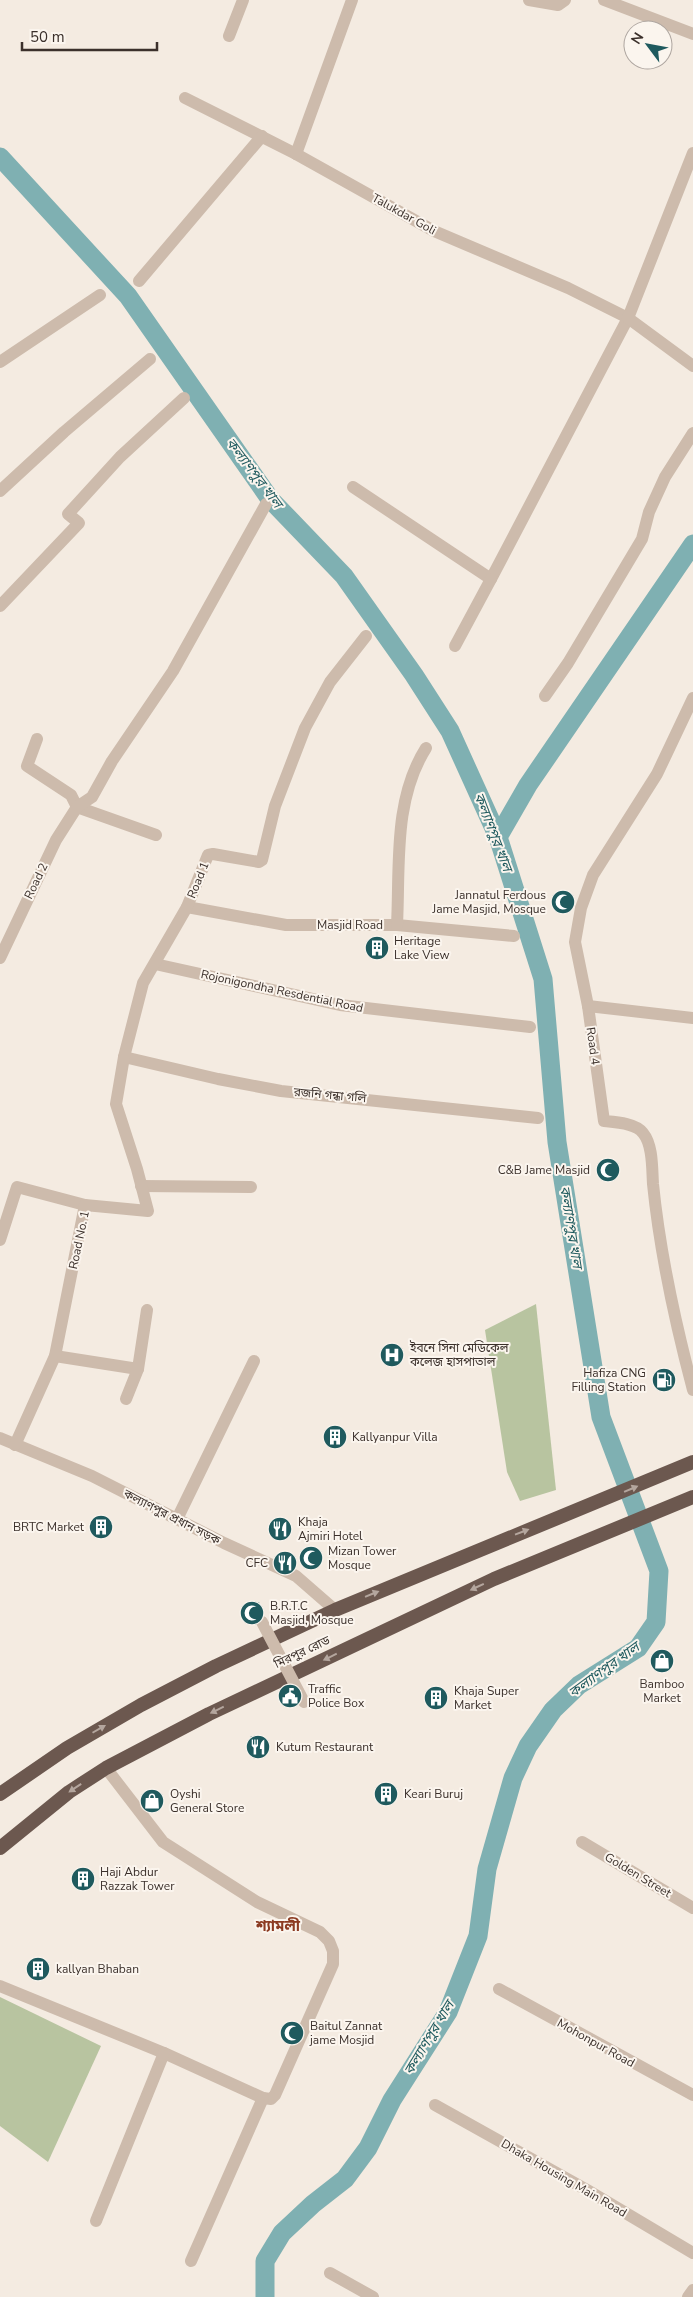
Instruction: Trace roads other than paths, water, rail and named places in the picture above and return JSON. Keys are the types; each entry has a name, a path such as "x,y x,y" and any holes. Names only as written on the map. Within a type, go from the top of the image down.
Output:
{"highway":[{"name":"মিরপুর রোড","path":"0,1794 67,1748 141,1705 216,1666 335,1610 476,1550 591,1506 693,1462"},
{"name":"মিরপুর রোড","path":"0,1848 70,1792 106,1768 261,1688 494,1579 693,1497"}],"street":[{"path":"228,36 243,0"},
{"path":"296,154 352,0"},
{"path":"529,0 558,6 565,0"},
{"path":"604,0 693,34"},
{"name":"Talukdar Goli","path":"185,98 296,154 434,231 568,288 628,318 693,366"},
{"path":"139,281 262,136"},
{"path":"455,646 628,318 693,154"},
{"path":"0,362 100,295"},
{"path":"0,491 64,432 150,359"},
{"path":"0,606 78,523 68,514 120,456 184,398"},
{"path":"545,696 568,663 642,539 649,512 661,486 693,433"},
{"path":"353,487 491,579"},
{"name":"Road 2","path":"0,958 3,940 56,840 77,806 92,797 112,761 173,671 266,504"},
{"name":"Road 1","path":"142,1188 116,1104 124,1058 143,983 187,907 208,855 213,854 259,862 262,860 275,806 305,728 330,682 366,636"},
{"name":"Road 4","path":"693,698 657,774 593,874 580,908 575,942 588,1006 604,1120 638,1128 644,1133 650,1152 658,1234 675,1323 693,1390"},
{"path":"37,739 27,766 71,795 77,806 156,835"},
{"path":"397,925 404,805 408,782 426,748"},
{"name":"Masjid Road","path":"187,907 286,925 397,925 514,936"},
{"name":"Rojonigondha Resdential Road","path":"155,964 340,1005 530,1027"},
{"path":"588,1006 693,1018"},
{"name":"রজনি গন্ধা গলি","path":"124,1058 281,1091 538,1118"},
{"path":"142,1188 251,1187"},
{"path":"0,1240 17,1188 85,1205"},
{"name":"Road No. 1","path":"15,1445 55,1356 85,1205 148,1211 142,1188"},
{"path":"126,1399 138,1369 147,1310"},
{"path":"55,1356 138,1369"},
{"path":"177,1519 254,1361"},
{"name":"কল্যাণপুর প্রধান সড়ক","path":"0,1438 92,1476 296,1576 335,1610"},
{"path":"262,1622 304,1702"},
{"path":"0,1986 164,2054 263,2098 271,2099 275,2095 333,1964 333,1951 329,1942 320,1932 257,1902 163,1842 106,1768"},
{"name":"Golden Street","path":"582,1842 693,1908"},
{"name":"Mohonpur Road","path":"499,1989 693,2096"},
{"path":"96,2221 164,2054"},
{"path":"191,2261 263,2098"},
{"name":"Dhaka Housing Main Road","path":"435,2105 587,2190 693,2253"},
{"path":"330,2273 373,2297"},
{"path":"688,2297 693,2290"}],"waterway":[{"name":"কল্যাণপুর খাল","path":"0,157 128,296 270,499 344,576 414,675 450,731 498,837 543,979 557,1142 601,1417 659,1571 656,1622 638,1648 579,1685 553,1710 528,1746 513,1778 487,1869 478,1936 448,2012 392,2100 368,2148 345,2179 313,2204 282,2233 265,2261 265,2297"},
{"path":"498,837 528,785 693,544"}],"place":[{"name":"Jannatul Ferdous Jame Masjid, Mosque","path":"563,902"},
{"name":"Heritage Lake View","path":"377,948"},
{"name":"C&B Jame Masjid","path":"608,1170"},
{"name":"ইবনে সিনা মেডিকেল কলেজ হাসপাতাল","path":"392,1355"},
{"name":"Hafiza CNG Filling Station","path":"664,1380"},
{"name":"Kallyanpur Villa","path":"335,1437"},
{"name":"BRTC Market","path":"101,1527"},
{"name":"Khaja Ajmiri Hotel","path":"280,1529"},
{"name":"Mizan Tower Mosque","path":"311,1558"},
{"name":"CFC","path":"285,1563"},
{"name":"B.R.T.C Masjid, Mosque","path":"252,1613"},
{"name":"Bamboo Market","path":"662,1661"},
{"name":"Traffic Police Box","path":"290,1696"},
{"name":"Khaja Super Market","path":"436,1698"},
{"name":"Kutum Restaurant","path":"258,1747"},
{"name":"Keari Buruj","path":"386,1794"},
{"name":"Oyshi General Store","path":"152,1801"},
{"name":"Haji Abdur Razzak Tower","path":"83,1879"},
{"name":"kallyan Bhaban","path":"38,1969"},
{"name":"Baitul Zannat jame Mosjid","path":"292,2033"}],"district":[{"name":"শ্যামলী","path":"278,1926"}]}
